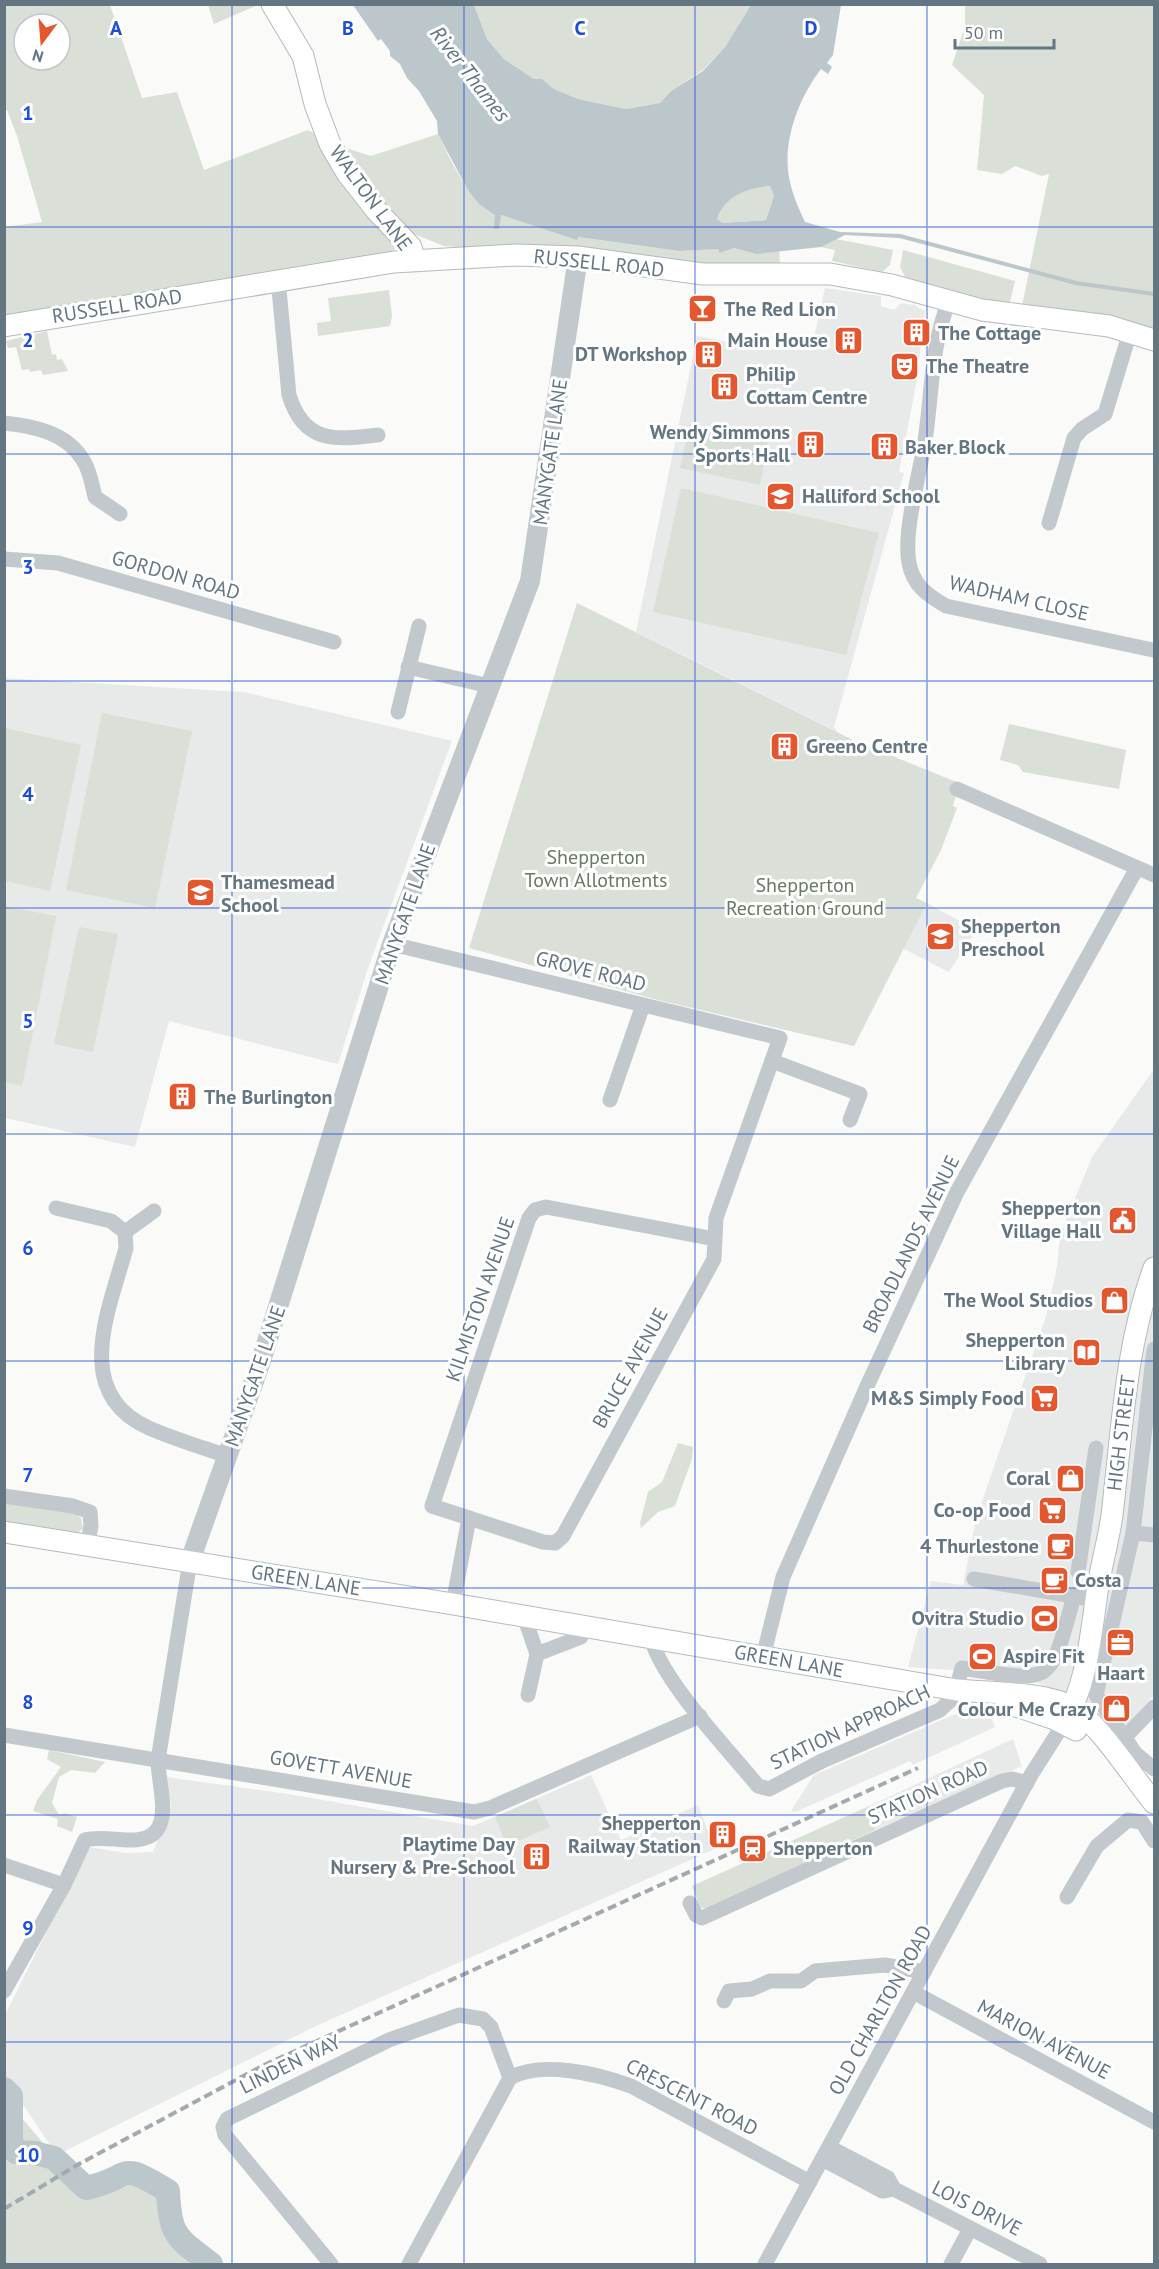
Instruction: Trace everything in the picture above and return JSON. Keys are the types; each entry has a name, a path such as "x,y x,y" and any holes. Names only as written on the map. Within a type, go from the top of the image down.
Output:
{"main road":[{"name":"WALTON LANE","path":"272,4 303,56 315,104 330,144 347,172 376,210 411,247 414,260"},
{"name":"RUSSELL ROAD","path":"4,326 278,279 414,260 508,255 578,257 703,274 830,274 871,280 982,310 1109,326 1155,340"},
{"name":"HIGH STREET","path":"1063,1713 1096,1600 1107,1541 1134,1342 1142,1303 1155,1268"},
{"name":"GREEN LANE","path":"4,1532 586,1626 957,1690 1034,1698 1063,1713 1124,1766 1154,1802"}],"street":[{"name":"MANYGATE LANE","path":"190,1562 294,1262 393,944 530,581 578,257"},
{"path":"278,279 283,312 289,395 294,412 303,425 330,438 378,435"},
{"name":"WADHAM CLOSE","path":"949,301 937,339 926,437 908,543 909,562 915,582 928,595 945,606 1153,651"},
{"path":"1049,523 1074,438 1082,429 1105,414 1130,332"},
{"path":"4,423 26,425 52,433 74,448 85,462 95,497 120,514"},
{"name":"GORDON ROAD","path":"4,559 58,563 334,642"},
{"path":"398,712 419,626"},
{"path":"408,667 489,686"},
{"path":"957,789 1155,876"},
{"name":"BROADLANDS AVENUE","path":"763,1657 783,1577 868,1384 957,1192 1137,868"},
{"name":"GROVE ROAD","path":"393,944 780,1038"},
{"path":"610,1100 644,1005"},
{"name":"BRUCE AVENUE","path":"469,1518 543,1542 555,1543 563,1536 714,1259 716,1218 780,1038"},
{"path":"772,1061 860,1094 850,1120"},
{"name":"KILMISTON AVENUE","path":"469,1518 432,1506 529,1218 535,1210 546,1207 715,1239"},
{"path":"56,1208 111,1221 125,1233 126,1248 100,1345 101,1372 111,1397 128,1416 147,1428 227,1456"},
{"path":"125,1233 154,1211"},
{"path":"1155,1349 1133,1533 1096,1688 1100,1703 1124,1738 1135,1753 1155,1769"},
{"path":"1078,1572 1085,1537 1095,1454 1118,1463"},
{"path":"4,1496 73,1506 90,1512 91,1526 87,1546"},
{"path":"453,1604 469,1518"},
{"path":"1133,1533 1155,1535"},
{"path":"1085,1537 1107,1541"},
{"path":"5,1987 64,1885 85,1840 139,1840 153,1834 159,1827 165,1810 158,1780 158,1760 190,1562"},
{"path":"974,1579 1096,1600"},
{"name":"STATION APPROACH","path":"651,1638 656,1657 700,1716 758,1786 769,1789 822,1761 950,1704 957,1690 962,1668 1016,1677 1032,1677 1045,1672 1055,1660 1074,1596"},
{"path":"524,1616 537,1654 528,1695"},
{"path":"537,1654 581,1637 586,1626"},
{"path":"1124,1738 1155,1707"},
{"name":"OLD CHARLTON ROAD","path":"765,2265 1063,1713"},
{"name":"GOVETT AVENUE","path":"4,1736 474,1812 490,1808 700,1716"},
{"name":"STATION ROAD","path":"690,1903 696,1915 702,1918 1002,1781 1029,1779"},
{"path":"1067,1897 1097,1846 1128,1820 1138,1820 1149,1824 1155,1841"},
{"path":"4,1865 64,1885"},
{"path":"724,2001 729,1991 752,1989 770,1981 801,1981 815,1971 885,1965 924,1972"},
{"name":"MARION AVENUE","path":"913,1992 1155,2122"},
{"name":"LINDEN WAY","path":"331,2265 225,2135 222,2127 227,2119 389,2040 459,2015 483,2019 491,2027 510,2078"},
{"name":"CRESCENT ROAD","path":"510,2078 530,2071 572,2072 603,2076 631,2086 810,2182"},
{"path":"410,2265 510,2078"},
{"name":"LOIS DRIVE","path":"826,2153 882,2191 894,2188 1040,2265"},
{"path":"951,2265 970,2229"}],"shaded area":[{"name":"Halliford School","path":"825,288 881,296 881,306 894,310 901,303 914,305 925,311 916,385 899,472 904,473 834,727 838,732 636,632 697,336 766,349 811,350"},
{"name":"Thamesmead School","path":"4,678 243,692 452,741 368,968 338,1064 169,1021 135,1147 5,1118"},
{"name":"Shepperton Preschool","path":"927,903 976,930 949,972 902,948"},
{"path":"1154,1069 1154,1695 1117,1735 1090,1704 1035,1682 967,1671 908,1667 931,1581 963,1585 976,1519 1046,1316 1057,1267 1060,1235 1092,1157"},
{"path":"974,1706 987,1707 995,1727 913,1765 910,1761 795,1812 791,1811 814,1775"},
{"path":"1013,1739 1022,1766 875,1830 869,1806"},
{"path":"591,1775 621,1840 698,1805 715,1849 318,2025 57,2155 13,2090 5,2084 5,2015 86,1852 89,1847 126,1853 153,1852 171,1805 166,1777 288,1794 473,1826"}],"green space":[{"path":"208,4 258,5 214,24"},
{"path":"5,5 110,5 142,98 177,92 204,170 308,130 321,137 393,239 395,248 390,255 5,317 5,227 42,222 7,110 5,110"},
{"path":"474,5 751,5 725,47 703,70 671,91 660,103 626,109 578,99 554,89 542,79 534,79 504,59 487,39"},
{"path":"965,5 1154,5 1154,340 1020,316 1049,174 1042,176 1015,166 1002,174 977,170 984,95 952,65 965,27"},
{"path":"438,134 468,189 496,215 494,229 501,215 577,239 577,237 679,251 734,248 756,254 779,250 780,263 678,264 444,246 414,234 382,208 343,147 371,156"},
{"path":"770,186 774,196 766,220 723,223 717,219 726,204 738,194"},
{"path":"836,239 893,250 890,265 882,272 832,261 835,250 821,247"},
{"path":"903,250 1015,281 1010,302 999,303 905,277 900,267"},
{"path":"389,290 392,316 390,326 318,336 317,323 331,321 328,298"},
{"path":"47,331 52,355 56,354 57,360 62,359 68,371 43,375 41,370 30,372 29,369 22,370 16,347 8,348 6,341"},
{"path":"690,424 768,440 760,485 680,468"},
{"path":"681,488 879,533 846,655 653,612"},
{"path":"577,603 853,740 959,783 953,806 957,808 941,850 916,898 927,903 854,1046 658,1000 469,948"},
{"path":"102,713 192,731 155,908 66,890"},
{"path":"1009,724 1126,750 1119,789 1023,772 1018,765 1000,760"},
{"path":"5,728 81,745 50,891 5,881"},
{"path":"4,906 56,916 22,1086 5,1082"},
{"path":"79,927 118,934 93,1052 54,1044"},
{"path":"678,1443 693,1447 692,1459 675,1506 658,1512 641,1528 640,1523 648,1492 662,1482"},
{"path":"4,1501 72,1512 81,1518 83,1528 76,1535 5,1525"},
{"path":"49,1750 105,1762 95,1773 71,1770 59,1777 52,1803 59,1815 65,1813 77,1817 72,1832 57,1826 58,1819 33,1811 37,1800 61,1767 47,1759"},
{"path":"537,1799 550,1827 507,1846 495,1817"},
{"path":"869,1806 875,1830 707,1909 700,1907 692,1886"},
{"path":"5,2098 59,2162 86,2187 128,2171 137,2172 168,2191 171,2218 178,2235 190,2248 211,2264 5,2264"}],"water":[{"name":"River Thames","path":"353,5 474,5 487,39 504,59 534,79 542,79 554,89 578,99 626,109 660,103 671,91 703,71 725,47 751,5 841,5 833,55 827,63 832,67 828,74 821,69 805,94 794,122 788,153 791,187 805,222 840,232 900,234 899,238 845,235 821,247 756,254 734,248 719,253 719,249 679,251 578,237 577,240 501,215 499,229 494,229 495,215 479,204 468,190 438,134 437,121 419,91 407,78 400,64 390,56 390,51 381,39 378,41","holes":["770,186 774,196 766,220 723,223 717,219 726,204 745,191"]}],"waterway":[{"path":"900,236 1076,283 1154,294"},
{"path":"4,2089 11,2096 11,2141 16,2152 35,2153 54,2158 86,2188 102,2184 126,2173 140,2175 151,2181 168,2191 171,2218 178,2235 190,2248 211,2264"}],"railway":[{"path":"4,2209 79,2164 264,2065 918,1768"}],"place":[{"name":"The Red Lion","path":"703,309"},
{"name":"The Cottage","path":"917,333"},
{"name":"Main House","path":"849,340"},
{"name":"DT Workshop","path":"708,354"},
{"name":"The Theatre","path":"905,366"},
{"name":"Philip Cottam Centre","path":"725,386"},
{"name":"Wendy Simmons Sports Hall","path":"811,444"},
{"name":"Baker Block","path":"884,447"},
{"name":"Halliford School","path":"781,496"},
{"name":"Greeno Centre","path":"785,746"},
{"name":"Thamesmead School","path":"200,893"},
{"name":"Shepperton Preschool","path":"940,937"},
{"name":"The Burlington","path":"183,1097"},
{"name":"Shepperton Village Hall","path":"1122,1220"},
{"name":"The Wool Studios","path":"1114,1300"},
{"name":"Shepperton Library","path":"1086,1352"},
{"name":"M&S Simply Food","path":"1045,1398"},
{"name":"Coral","path":"1071,1478"},
{"name":"Co-op Food","path":"1052,1510"},
{"name":"4 Thurlestone","path":"1060,1546"},
{"name":"Costa","path":"1054,1580"},
{"name":"Ovitra Studio","path":"1045,1618"},
{"name":"Haart","path":"1121,1643"},
{"name":"Aspire Fit","path":"982,1656"},
{"name":"Colour Me Crazy","path":"1117,1709"},
{"name":"Shepperton Railway Station","path":"722,1835"},
{"name":"Shepperton","path":"752,1848"},
{"name":"Playtime Day Nursery & Pre-School","path":"536,1856"}],"park label":[{"name":"Shepperton Town Allotments","path":"596,868"},
{"name":"Shepperton Recreation Ground","path":"805,896"}]}
